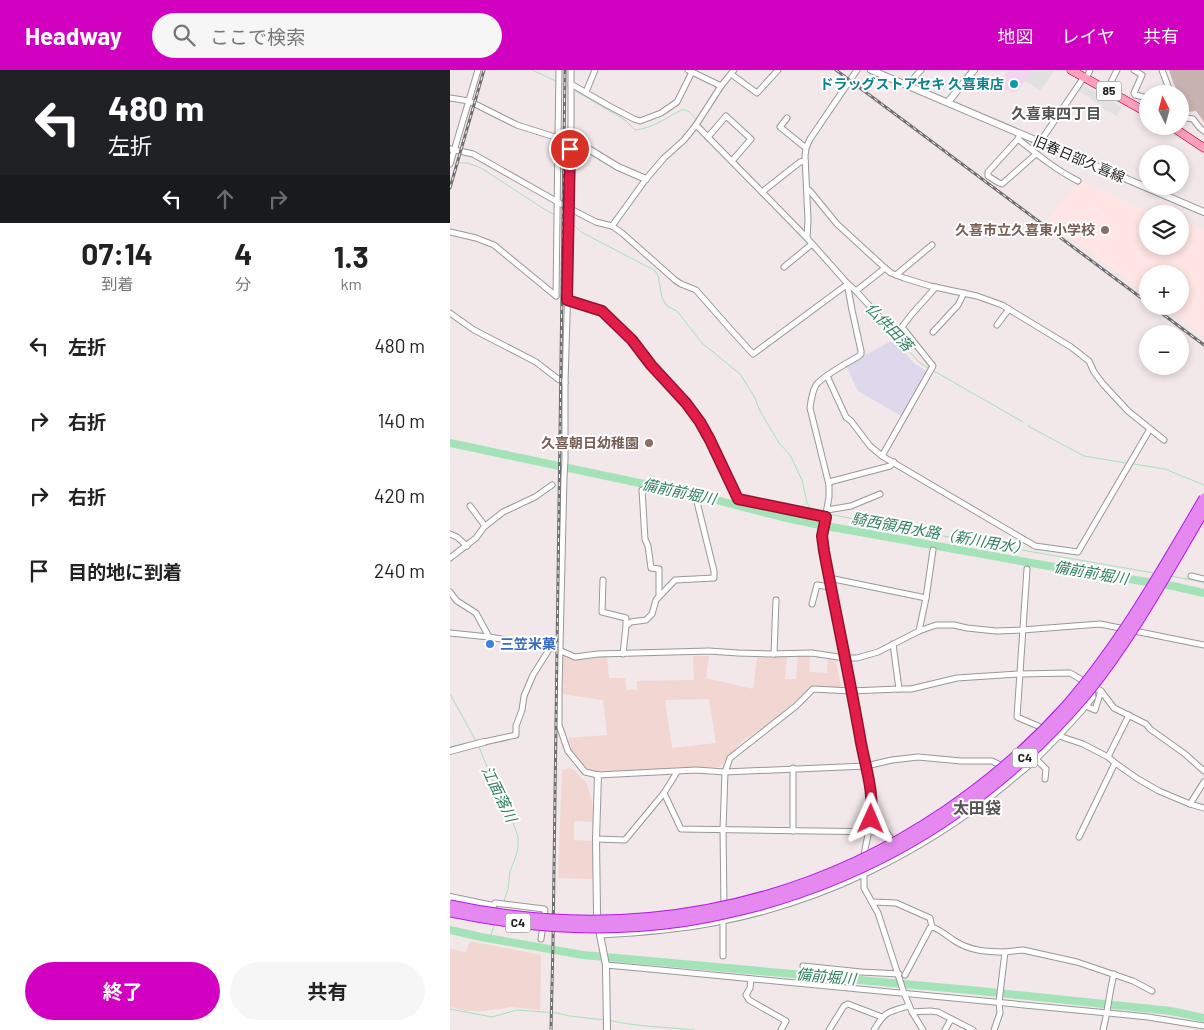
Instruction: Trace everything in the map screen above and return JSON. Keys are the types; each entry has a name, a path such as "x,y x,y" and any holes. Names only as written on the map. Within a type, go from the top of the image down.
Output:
{"highway":[{"name":"C4","path":"450,905 494,913 564,920 613,920 673,915 768,896 796,887 869,856 932,820 962,800 996,774 1025,748 1063,709 1097,668 1119,637 1179,542 1204,498"},
{"name":"C4","path":"450,912 496,921 563,927 625,927 682,922 732,912 796,894 853,872 903,848 935,828 1001,780 1027,757 1069,714 1103,673 1137,624 1204,511"}],"main road":[{"name":"85","path":"1071,70 1139,108"},
{"path":"1189,134 1204,148"}],"street":[{"path":"451,162 452,149 478,70"},
{"path":"450,232 476,238 494,245 556,296 556,201 560,70"},
{"path":"571,70 573,144 570,149 568,207 569,247 559,726 568,751 585,772 598,775 696,770 725,772 866,766 918,757 961,761 992,760 998,764"},
{"path":"586,92 595,70"},
{"path":"612,226 646,179 696,125 732,72 757,93 778,70"},
{"path":"807,238 806,148 812,136 857,70"},
{"name":"旧春日部久喜線","path":"871,70 948,102 1019,136 1040,142 1204,212"},
{"path":"907,86 920,70"},
{"path":"948,102 974,70"},
{"path":"1040,142 1090,70"},
{"path":"1106,90 1117,70"},
{"path":"1134,70 1142,75 1134,93 1139,96 1134,105"},
{"path":"1162,70 1168,85"},
{"path":"571,84 640,121 661,112 677,102 690,71 721,86"},
{"path":"450,98 469,101 517,125 558,138"},
{"path":"708,137 726,116 751,139 732,161"},
{"path":"787,118 780,126 806,148"},
{"path":"1189,120 1193,119 1204,131"},
{"path":"696,125 807,238 847,284 856,291 894,333 902,327 936,287"},
{"path":"1036,154 1002,184 987,174 1019,136 1036,154 1055,168 1078,181"},
{"path":"573,144 582,145 618,167 646,179"},
{"path":"452,149 473,154 596,222 612,226 674,280 696,290 753,354 847,284"},
{"path":"762,192 800,162 805,161"},
{"path":"807,189 837,224 885,268 896,275 1002,305 1071,346 1089,361 1103,384 1128,411 1164,440"},
{"path":"784,267 812,244"},
{"path":"896,275 932,245"},
{"path":"856,291 885,268"},
{"path":"847,284 861,354 827,376 816,386 811,396 810,408 829,482 829,497 823,530 824,551 871,791 872,806 869,832 864,850 864,888 878,913 909,1006 923,1030"},
{"path":"933,332 958,305 964,293"},
{"path":"567,300 602,311 632,340 700,422 738,499 826,517"},
{"path":"997,325 1009,309"},
{"path":"450,313 474,330 536,362 565,383"},
{"path":"882,456 933,366 902,327"},
{"path":"827,376 846,417 870,446 882,456 1035,546 1078,552 1150,429"},
{"path":"829,482 890,466 894,462"},
{"path":"450,558 467,546 485,526 503,512 535,497 552,485"},
{"path":"642,490 645,539 648,546 651,568 659,569 659,597"},
{"path":"827,510 851,506 880,494"},
{"path":"626,626 631,622 646,620 652,614 656,600 675,580 714,578 714,571 697,502"},
{"path":"470,506 485,526"},
{"path":"450,534 467,546"},
{"path":"919,631 933,550"},
{"path":"1027,569 1017,717 1059,736 1083,744 1108,757 1160,791 1204,808"},
{"path":"1191,576 1204,579"},
{"path":"829,578 926,598"},
{"path":"603,580 602,612 626,618 623,654"},
{"path":"812,604 817,585 831,587"},
{"path":"450,592 457,601 476,613 489,637"},
{"path":"774,654 776,600"},
{"path":"450,633 489,637 557,649 575,657 598,654 709,651 738,654 812,653 857,658 878,652 919,631 936,626 954,625 996,631 1100,624 1204,645"},
{"path":"893,644 899,689"},
{"path":"450,751 516,736 516,726 522,710 524,696 550,648"},
{"path":"722,956 725,772 730,758 796,706 813,689 851,691 899,689 957,678 1070,673 1101,691 1114,708 1146,724 1204,771"},
{"path":"600,935 691,927 774,908 824,891 894,859 972,811 1035,760 1086,706 1092,697 1092,686"},
{"path":"1086,706 1095,710 1101,691"},
{"path":"1108,757 1129,716"},
{"path":"1006,757 1009,760 1025,758 1035,760 1046,769 1045,779"},
{"path":"1079,837 1115,763"},
{"path":"793,768 793,831"},
{"path":"596,839 625,840 664,793 677,772"},
{"path":"598,775 596,839 597,913 606,965 607,1024"},
{"path":"1190,804 1204,782"},
{"path":"664,793 681,829 886,832 890,838"},
{"path":"913,826 923,842"},
{"path":"774,908 772,897 781,887 781,884"},
{"path":"450,897 493,906"},
{"path":"872,902 901,905 930,918 932,927"},
{"path":"487,926 495,903 544,909 541,938"},
{"path":"932,927 972,949 986,952 1023,950 1077,962 1133,981 1152,991"},
{"path":"905,975 932,927"},
{"path":"994,1030 1000,1012 1000,985 1005,952"},
{"path":"606,965 1148,1017 1204,1026"},
{"path":"803,966 898,974"},
{"path":"1103,1030 1108,1013 1114,974"},
{"path":"752,979 747,997 786,1021 781,1030"},
{"path":"829,1030 844,1006 848,1004 882,1017"},
{"path":"874,1030 882,1017 889,1012 909,1006"},
{"path":"912,1012 938,1012 973,1030"},
{"path":"944,1030 951,1019"}],"shaded area":[{"path":"1009,70 1055,70 1040,90 1025,81 1016,92 995,87"},
{"path":"1033,70 1055,70 1040,90 1025,81"},
{"path":"1169,70 1204,70 1204,122 1196,111 1189,112 1189,85 1174,85"},
{"path":"1081,84 1122,107 1117,116 1099,106 1099,104 1078,90"},
{"path":"1079,180 1139,207 1139,255 1189,255 1189,224 1204,229 1204,337 1175,315 1189,315 1189,265 1139,265 1139,289 1048,220"},
{"path":"1163,199 1171,202 1170,205 1160,205"},
{"path":"893,340 914,363 928,372 901,416 858,391 846,366"},
{"path":"561,653 574,659 607,656 609,678 625,678 627,690 637,690 637,681 694,680 693,656 709,656 706,678 753,689 757,658 787,656 785,679 796,679 798,656 810,657 809,672 827,673 828,659 836,661 841,687 810,688 768,725 742,741 720,767 597,772 586,769 572,751 568,738 607,735 603,700 562,694","holes":["709,699 716,743 672,748 665,700"]},
{"path":"570,768 586,782 592,800 593,812 595,812 595,822 574,821 574,840 595,841 595,879 558,878 562,770"},
{"path":"470,941 541,955 540,1010 512,1007 484,1011 467,1011 450,1007 450,949 466,952"}],"waterway":[{"name":"仏供田落","path":"532,70 556,81"},
{"name":"仏供田落","path":"560,83 569,87"},
{"name":"仏供田落","path":"574,90 625,120 635,130 654,125 681,110 688,111 696,119"},
{"name":"仏供田落","path":"701,125 708,134"},
{"name":"仏供田落","path":"712,138 731,156"},
{"name":"仏供田落","path":"736,162 748,174"},
{"name":"騎西領用水路（新川用水）","path":"453,163 468,163 481,168 555,215"},
{"name":"仏供田落","path":"753,179 762,188"},
{"name":"仏供田落","path":"780,214 807,243"},
{"name":"騎西領用水路（新川用水）","path":"558,217 566,220"},
{"name":"騎西領用水路（新川用水）","path":"572,223 581,232 654,270 658,275 662,298 667,306 677,311 702,343 740,374 779,443 790,455 802,480 807,503 811,510 824,513"},
{"name":"仏供田落","path":"812,248 820,257"},
{"name":"仏供田落","path":"894,335 920,363 928,368"},
{"name":"仏供田落","path":"934,371 1023,422"},
{"name":"仏供田落","path":"1028,426 1084,456 1126,463"},
{"name":"備前前堀川","path":"450,443 701,496 815,524 1204,593"},
{"name":"仏供田落","path":"1134,464 1165,469 1204,485"},
{"name":"騎西領用水路（新川用水）","path":"828,514 1154,573"},
{"name":"騎西領用水路（新川用水）","path":"1170,576 1204,582"},
{"name":"江面落川","path":"450,694 476,741"},
{"name":"江面落川","path":"479,747 495,786 510,814 518,837 518,848 510,871 508,889 504,901"},
{"name":"江面落川","path":"490,938 494,925"},
{"name":"備前堀川","path":"450,930 583,955 970,990 1171,1011 1204,1018"},
{"path":"450,1009 492,1017 517,1010 557,1013 604,1020"},
{"path":"608,1020 695,1030"}],"railway":[{"path":"450,188 484,70"},
{"path":"551,1030 565,70"},
{"path":"836,70 1139,296"},
{"path":"1164,315 1204,345"}],"place":[{"name":"ドラッグストアセキ 久喜東店","path":"1014,84"},
{"name":"久喜市立久喜東小学校","path":"1105,230"},
{"name":"久喜朝日幼稚園","path":"649,443"},
{"name":"三笠米菓","path":"490,644"}],"district":[{"name":"久喜東四丁目","path":"1056,114"},
{"name":"太田袋","path":"977,808"}],"route":[{"path":"570,149 567,300 602,311 632,340 700,422 738,499 826,517 822,536 824,551 871,791 871,819"}]}
